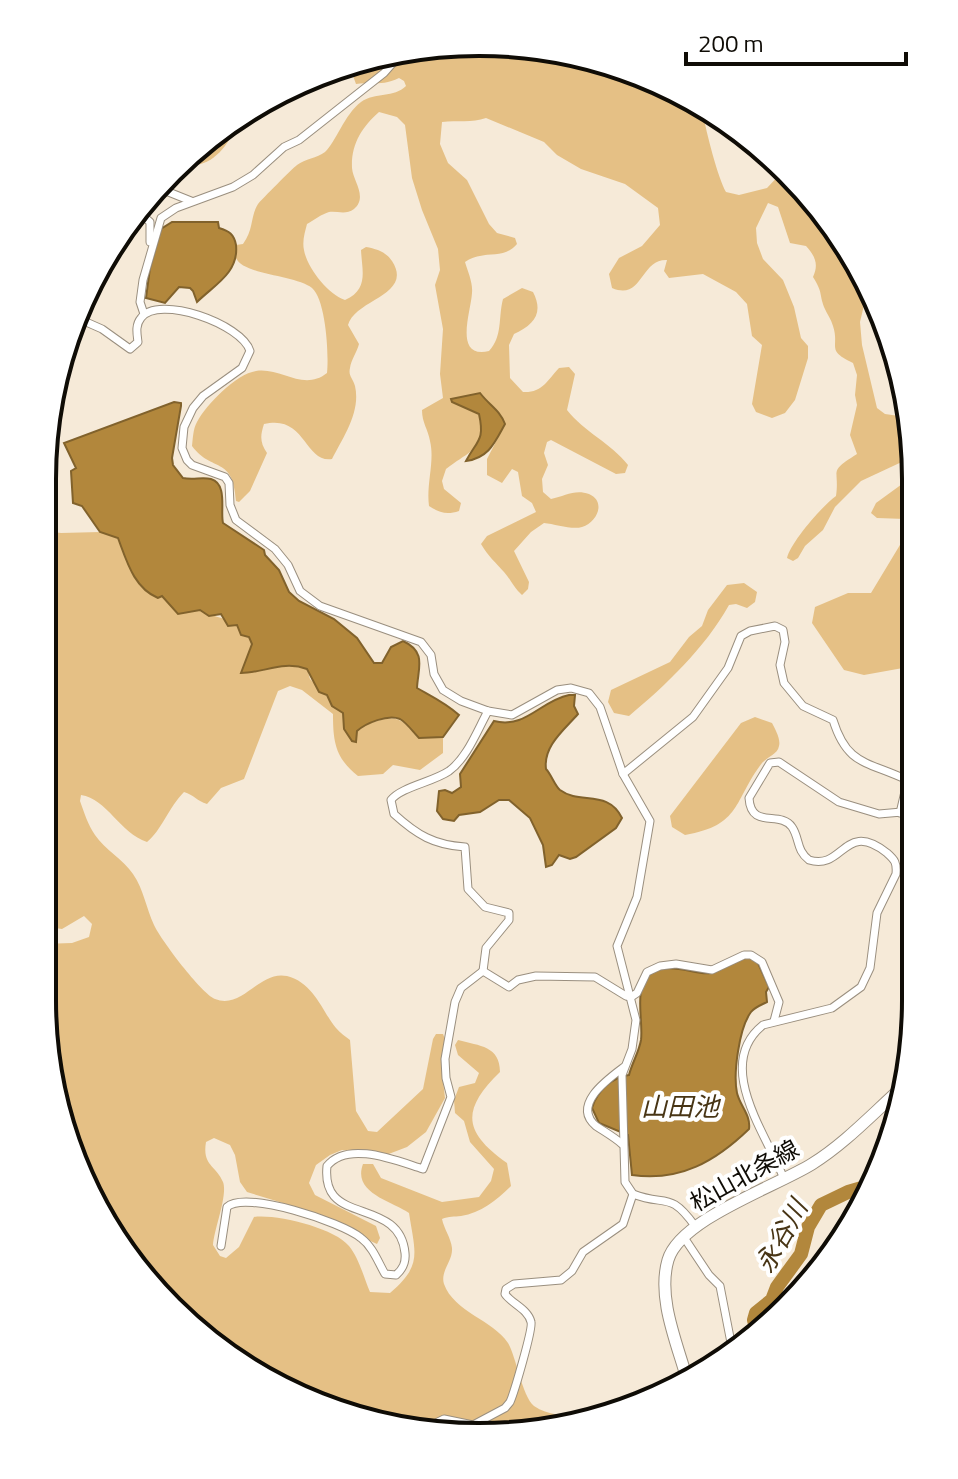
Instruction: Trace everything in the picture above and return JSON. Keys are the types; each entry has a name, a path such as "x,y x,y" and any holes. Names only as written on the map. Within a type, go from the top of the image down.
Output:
{"main road":[{"name":"松山北条線","path":"684,1369 665,1291 669,1257 683,1236 695,1226 828,1152 891,1097"}],"street":[{"path":"144,314 140,302 143,280 161,218 176,208 214,196 253,175 284,147 299,140 391,65"},
{"path":"169,192 193,202"},
{"path":"145,218 150,222 151,250"},
{"path":"144,314 176,310 199,315 239,335 248,344 250,351 246,363 203,396 193,408 181,442 184,454 192,465 219,473 229,483 230,505 236,520 275,549 288,565 294,582 310,600 421,642 431,655 434,674 443,690 488,711 512,715 557,690 571,688 583,690 600,707 623,774 650,821 637,897 618,937 617,946 636,1020 635,1035 623,1071 625,1182 633,1194 677,1205 695,1226"},
{"path":"86,322 130,349 138,342 137,325 144,314"},
{"path":"623,774 693,717 728,668 741,636 775,626 783,630 785,636 780,665 784,683 803,706 833,720 839,739 857,759 902,778"},
{"path":"221,1246 227,1207 236,1201 250,1202 295,1210 345,1229 368,1245 385,1274 396,1275 401,1271 406,1257 398,1233 378,1218 335,1197 327,1182 327,1166 338,1155 347,1154 392,1160 423,1169 451,1097 445,1059 455,1002 461,988 483,971 484,953 509,920 509,913 485,907 468,889 465,847 442,845 427,839 394,814 391,800 457,765 488,711"},
{"path":"784,1179 748,1101 742,1070 745,1053 756,1031 774,1021 832,1008 861,987 870,968 877,913 897,867 889,855 864,840 851,842 825,861 809,860 798,849 794,831 788,824 782,820 762,818 753,812 749,798 770,763 779,762 839,802 879,814 900,813 902,804"},
{"path":"631,997 637,993 647,972 660,966 676,964 712,970 744,955 751,955 762,962 779,1002 774,1021"},
{"path":"483,971 509,987 518,980 536,976 595,977 631,997"},
{"path":"622,1144 596,1125 589,1116 588,1106 590,1097 623,1071"},
{"path":"482,1423 510,1402 530,1338 530,1318 505,1294 506,1289 514,1284 561,1280 572,1271 583,1252 623,1224 633,1194"},
{"path":"683,1236 720,1286 731,1340"}],"shaded area":[{"path":"451,57 507,57 562,64 615,78 666,100 705,122 726,192 739,195 767,188 776,178 815,221 845,268 864,305 860,322 862,345 877,408 885,414 897,416 901,462 861,481 835,507 823,530 805,546 798,558 793,561 787,558 808,525 836,496 838,468 857,454 850,435 857,405 857,375 853,363 836,351 833,326 813,277 816,264 812,253 806,246 790,243 778,207 768,203 756,228 757,243 763,259 783,280 794,307 801,338 808,346 808,358 795,400 785,413 772,418 756,412 752,404 762,345 752,336 747,304 736,292 703,274 669,278 664,271 667,260 651,266 630,289 612,288 609,274 619,258 642,246 660,225 658,208 625,184 581,169 557,155 544,142 486,118 442,122 440,144 448,163 467,180 489,224 497,233 515,238 517,244 506,252 479,256 465,262 472,289 467,322 471,348 478,352 489,351 493,345 503,299 522,288 533,292 537,306 535,318 514,334 509,345 510,378 523,392 530,392 544,385 559,368 569,367 575,374 567,410 628,465 625,473 616,474 551,440 547,442 544,453 548,465 542,479 543,492 551,499 575,493 589,494 597,501 598,511 592,521 582,527 544,523 531,532 514,551 529,582 528,589 522,595 481,544 487,536 536,512 532,503 522,496 518,472 512,469 502,483 487,475 487,459 505,424 480,393 463,407 479,413 481,435 478,442 469,453 446,469 442,481 444,489 461,503 459,511 444,513 429,506 431,449 422,410 443,398 440,374 443,329 435,285 440,270 438,249 412,178 405,125 397,117 379,112 363,130 353,151 352,168 360,194 358,204 351,211 329,212 307,224 303,247 314,272 325,286 345,300 353,296 361,285 361,250 366,247 387,255 397,272 390,289 361,309 348,325 359,344 350,371 356,396 350,424 332,459 315,454 288,426 264,424 261,439 267,453 250,491 239,502 236,501 231,477 192,446 201,415 222,391 248,373 274,372 309,380 327,373 327,341 321,304 312,288 241,264 236,258 236,245 243,244 246,239 258,204 297,165 325,152 361,102 406,86 399,78 383,83 356,84 353,75 396,64"},
{"path":"230,136 217,155 196,165"},
{"path":"902,484 902,519 877,518 871,513 876,503"},
{"path":"56,532 100,532 118,538 131,572 148,593 162,595 184,613 199,610 228,621 247,635 252,644 241,672 290,666 307,669 310,679 331,700 332,706 343,713 343,722 357,740 357,731 361,728 389,719 400,720 419,738 443,737 443,753 420,770 393,765 383,774 358,776 340,756 333,714 302,690 290,686 278,691 244,779 221,788 207,804 184,792 147,842 137,838 90,798 81,795 80,801 95,835 137,880 154,925 165,942 209,995 225,1001 234,999 277,976 287,976 311,991 336,1028 350,1040 356,1111 368,1131 377,1132 423,1089 433,1039 436,1034 443,1034 445,1039 442,1072 445,1098 426,1132 407,1147 386,1155 342,1150 330,1155 316,1165 309,1183 315,1195 376,1226 380,1238 377,1244 296,1207 247,1192 240,1182 230,1145 214,1138 206,1142 205,1150 224,1188 213,1245 220,1256 226,1258 239,1247 254,1217 290,1220 342,1239 356,1256 370,1292 390,1293 408,1274 414,1258 409,1213 368,1189 361,1174 363,1164 373,1164 381,1178 442,1202 479,1197 491,1181 494,1169 470,1142 464,1121 455,1113 454,1100 459,1087 475,1083 479,1073 458,1055 455,1045 458,1040 481,1046 497,1057 500,1072 478,1098 472,1120 482,1141 507,1163 511,1186 482,1209 442,1219 452,1248 443,1279 456,1302 493,1328 508,1343 526,1394 534,1406 559,1415 507,1422 451,1422 396,1415 343,1401 292,1379 244,1352 180,1299 127,1235 100,1187 78,1136 60,1055 56,944 72,943 89,937 92,924 84,916 62,929 56,928"},
{"path":"902,542 902,668 864,675 844,670 812,623 815,607 848,593 871,593"},
{"path":"744,583 757,592 755,602 747,608 729,605 697,651 657,692 629,716 614,713 608,702 611,690 670,662 689,637 702,626 708,610 727,585"},
{"path":"755,717 772,723 779,746 762,763 734,810 717,825 703,831 685,835 672,827 670,816 741,723"}],"water":[{"path":"172,222 218,222 219,228 226,230 235,241 234,263 218,284 197,302 190,288 179,287 165,303 146,298 150,268 161,229"},
{"path":"480,393 505,424 486,453 466,461 480,435 479,414 451,399"},
{"path":"174,402 181,403 181,406 172,458 173,465 183,478 208,478 216,482 220,486 223,523 264,550 279,570 289,592 299,601 334,619 357,638 374,663 382,663 391,647 403,641 411,645 419,661 417,688 459,715 443,737 419,738 400,719 389,718 361,728 357,731 356,742 352,741 344,729 343,713 332,706 327,695 319,692 307,669 282,666 241,673 252,644 249,637 241,635 237,625 228,626 221,614 209,616 200,610 178,614 162,596 158,598 150,594 132,573 118,538 100,532 82,506 73,503 71,471 76,468 64,443"},
{"path":"569,695 575,695 574,706 578,714 551,746 546,769 560,790 576,797 602,800 616,809 622,818 616,828 576,857 570,859 559,855 552,865 546,867 543,845 530,818 509,800 499,800 480,812 459,815 454,821 443,819 437,811 439,791 452,793 461,787 460,774 494,721 524,718"},
{"name":"山田池","path":"751,957 757,961 769,987 767,1002 754,1009 747,1019 738,1051 737,1093 749,1129 724,1151 696,1167 666,1175 632,1175 628,1135 599,1123 592,1108 606,1086 629,1075 641,1040 640,998 645,980 661,969 710,973"}],"waterway":[{"name":"永谷川","path":"754,1321 756,1313 772,1300 777,1287 801,1254 808,1227 821,1205 857,1189"}]}
